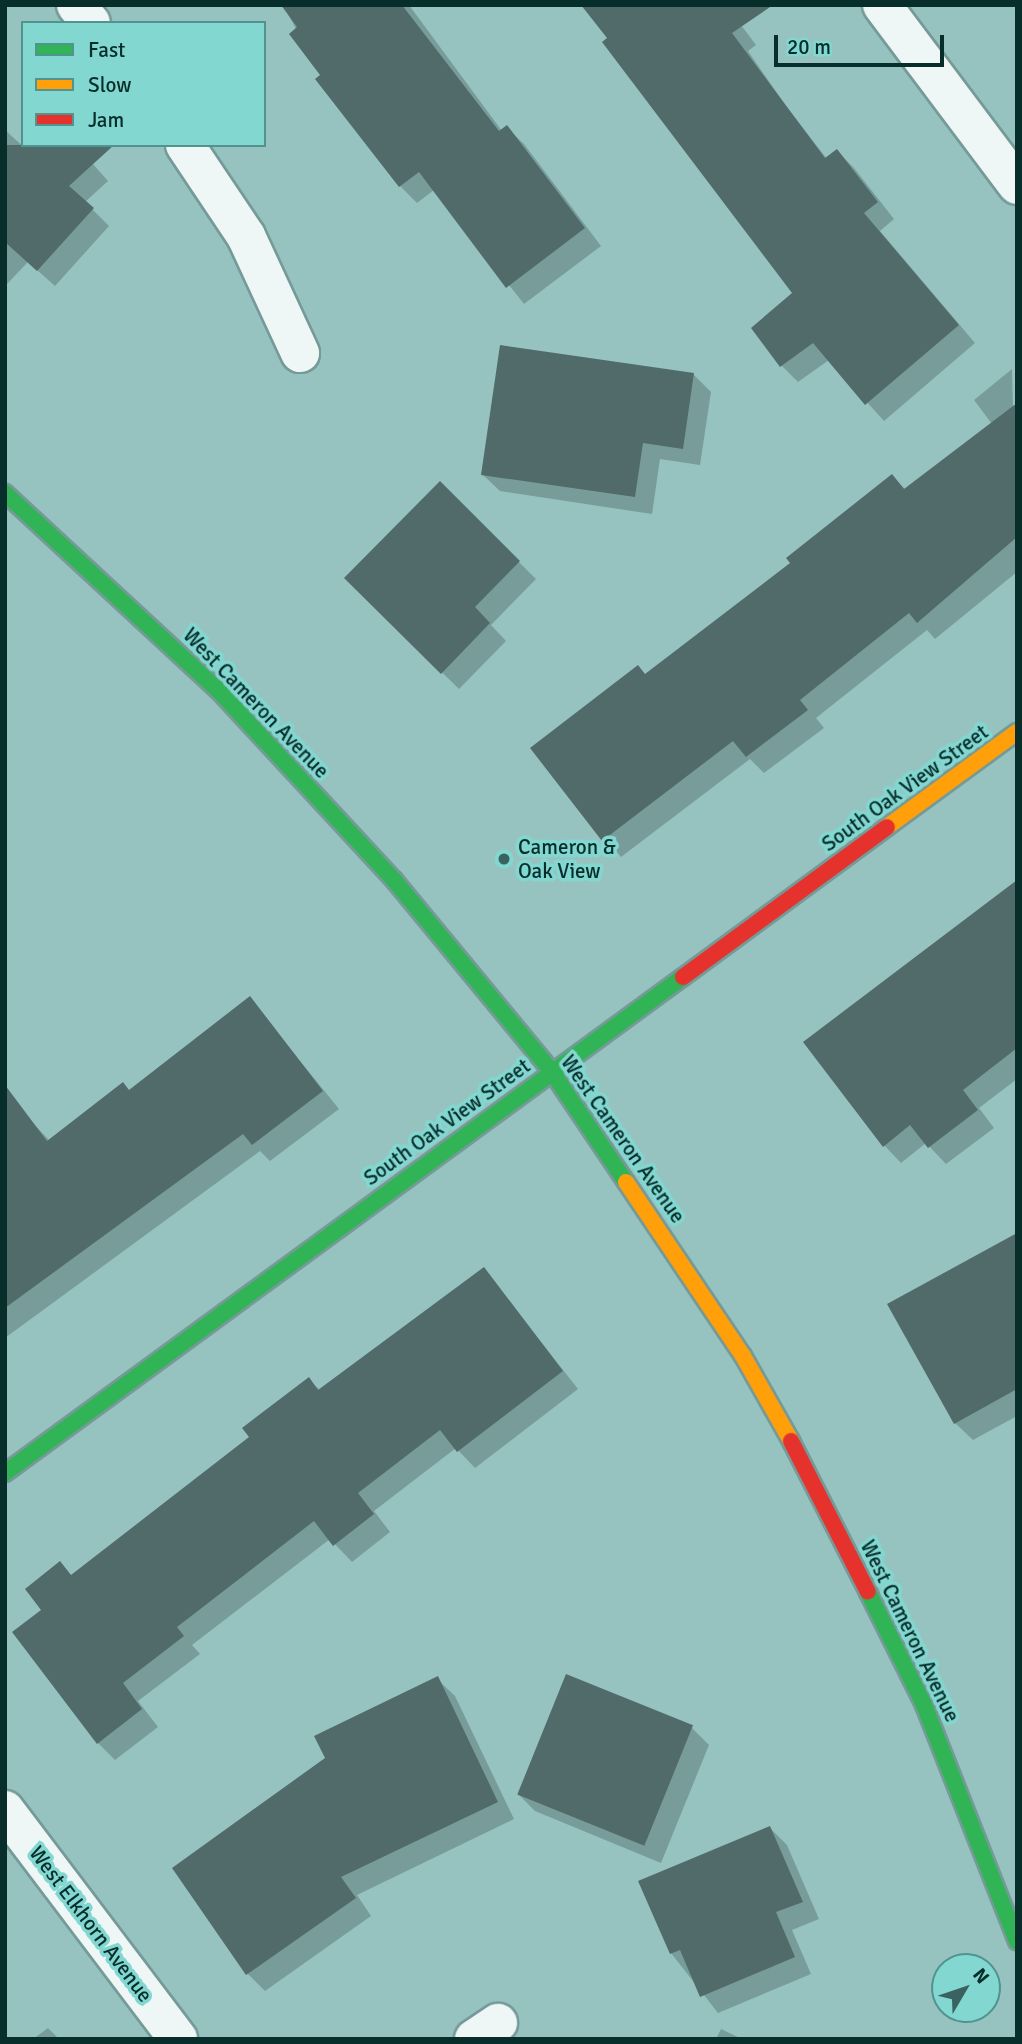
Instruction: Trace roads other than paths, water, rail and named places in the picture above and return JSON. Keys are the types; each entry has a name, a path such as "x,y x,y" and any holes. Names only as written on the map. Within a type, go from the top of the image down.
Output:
{"street":[{"path":"76,5 89,21"},
{"path":"882,5 1017,185"},
{"path":"186,147 246,236 300,353"},
{"name":"West Cameron Avenue","path":"5,493 218,690 394,880 552,1072 743,1356 806,1468 924,1705 1017,1941"},
{"name":"South Oak View Street","path":"5,1473 1017,732"},
{"name":"West Elkhorn Avenue","path":"5,1810 178,2039"}],"place":[{"name":"Cameron & Oak View","path":"504,859"}]}
